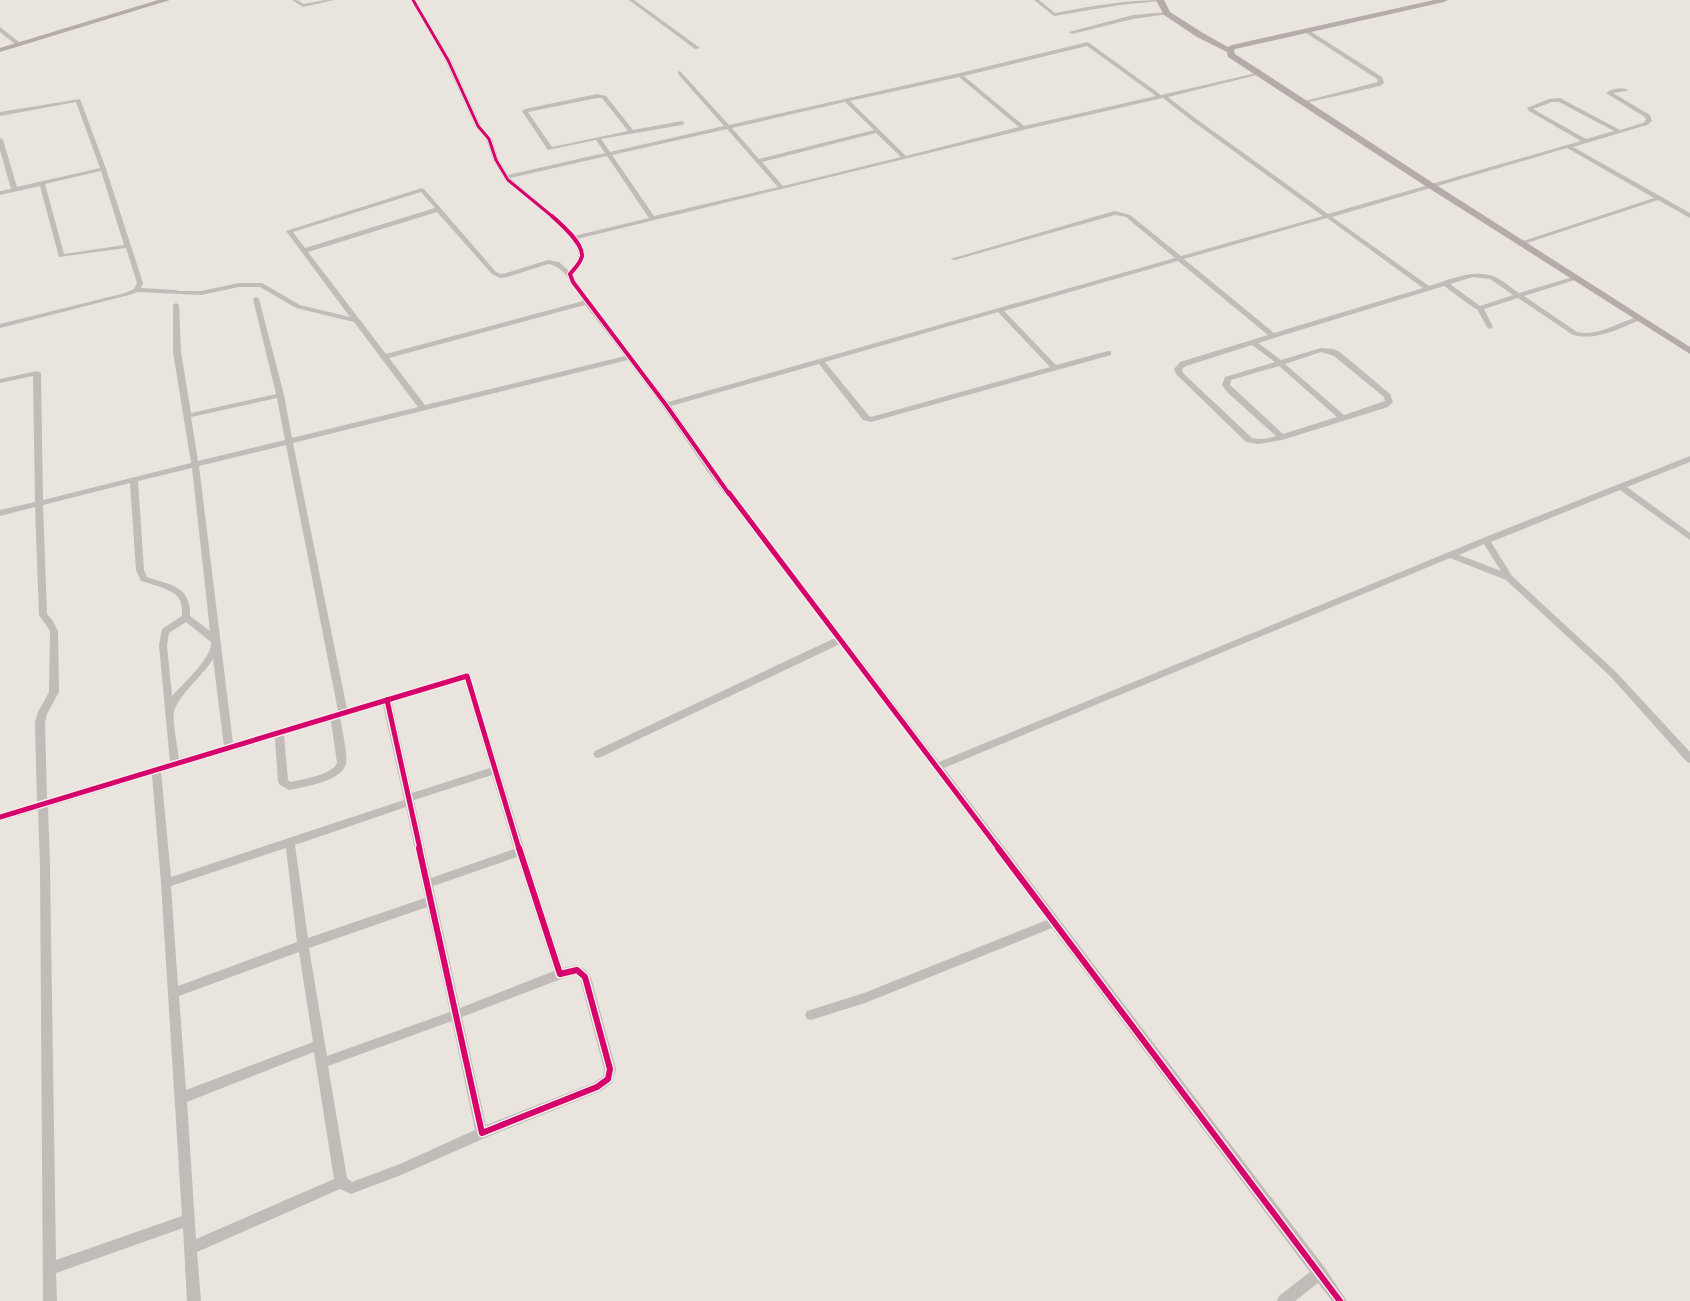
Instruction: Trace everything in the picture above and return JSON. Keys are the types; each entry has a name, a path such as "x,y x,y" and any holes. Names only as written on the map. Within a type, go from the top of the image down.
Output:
{"street":[{"path":"0,50 17,43 39,38 166,0"},
{"path":"294,0 302,6 332,0"},
{"path":"413,0 448,60 478,126 489,139 496,160 507,177 565,226 580,248 582,256 580,262 570,274"},
{"path":"631,0 697,48"},
{"path":"1039,1 1054,15 1112,2 1160,0 1167,13 1200,35 1230,51 1231,55 1303,103 1690,351"},
{"path":"1230,51 1232,47 1444,0"},
{"path":"1112,2 1120,8"},
{"path":"1127,12 1133,17"},
{"path":"1072,32 1133,17 1167,13"},
{"path":"0,29 17,43"},
{"path":"1303,103 1381,83 1380,78 1305,30"},
{"path":"507,177 847,101 1088,44 1428,288"},
{"path":"574,238 1023,128 1259,73"},
{"path":"680,74 781,187"},
{"path":"960,75 1023,128"},
{"path":"666,405 1329,216 1430,185 1645,124 1649,121 1648,116 1609,93 1612,91 1625,90"},
{"path":"631,131 604,97 596,96 525,111 550,149 631,131 682,123"},
{"path":"0,114 78,100 103,169 140,283 137,290"},
{"path":"1585,141 1531,110 1530,108 1550,100 1560,100 1618,131"},
{"path":"847,101 905,158"},
{"path":"758,161 878,132"},
{"path":"597,138 653,219"},
{"path":"0,140 14,189"},
{"path":"1567,146 1690,216"},
{"path":"0,192 103,169"},
{"path":"42,183 61,256 128,246"},
{"path":"423,408 289,231 422,190 494,273 500,276 507,275 548,262 555,262 561,265 566,272 570,274 573,282 587,302 666,405 713,473 938,767 1340,1301"},
{"path":"1522,243 1659,198"},
{"path":"303,251 439,209"},
{"path":"953,259 1115,213 1128,216 1178,259 1273,336"},
{"path":"1282,438 1230,390 1226,385 1228,379 1321,350 1330,351 1337,354 1387,396 1388,402 1385,405 1282,438 1258,442 1249,440 1180,374 1178,369 1183,364 1428,288 1479,275 1492,278 1581,337 1596,335 1638,319"},
{"path":"1480,308 1520,297 1576,278"},
{"path":"1445,283 1480,308 1490,327"},
{"path":"0,326 127,294 137,290 201,293 239,285 254,284 262,285 298,307 356,320"},
{"path":"256,299 280,395 339,715 342,763 339,769 332,773 289,786 284,782 279,733"},
{"path":"384,357 587,302"},
{"path":"176,305 177,352 195,464 230,748"},
{"path":"1000,310 1056,368"},
{"path":"1254,343 1279,362 1342,418"},
{"path":"820,361 866,418 872,420 1108,353"},
{"path":"0,513 630,357"},
{"path":"0,381 37,373 39,503 43,615 50,623 54,631 55,641 54,692 42,714 40,722 45,866 50,1301"},
{"path":"187,416 280,395"},
{"path":"938,767 1486,540 1690,459"},
{"path":"134,480 140,570 144,579 164,585 182,595 186,604 186,617 216,643"},
{"path":"1621,487 1688,533"},
{"path":"1486,540 1509,578 1613,674 1690,759"},
{"path":"1450,555 1509,578"},
{"path":"175,764 163,645 165,631 186,617"},
{"path":"598,754 841,639"},
{"path":"169,713 173,702 205,665 216,643"},
{"path":"0,817 467,676 520,851 560,974"},
{"path":"387,700 482,1133"},
{"path":"156,770 174,993 194,1301"},
{"path":"166,883 290,842 496,770"},
{"path":"290,842 303,945 341,1182 351,1188 368,1182 395,1172 482,1133 597,1088 608,1079 610,1069 586,977 581,971 574,969 455,1015 322,1063"},
{"path":"427,884 520,851"},
{"path":"174,993 303,945 431,901"},
{"path":"811,1015 865,998 1054,922"},
{"path":"181,1098 319,1045"},
{"path":"191,1248 341,1182"},
{"path":"49,1269 189,1220"},
{"path":"1284,1301 1320,1273"}],"cycle path":[{"path":"413,0 448,60 478,126 489,139 496,160 508,180 565,227 580,248 582,255 580,262 570,274 573,282 587,302 666,405 713,473 841,639 1340,1301"},
{"path":"0,817 467,676 520,851 560,974 571,970 577,970 585,977 610,1069 608,1079 597,1087 482,1133 387,700"}]}
